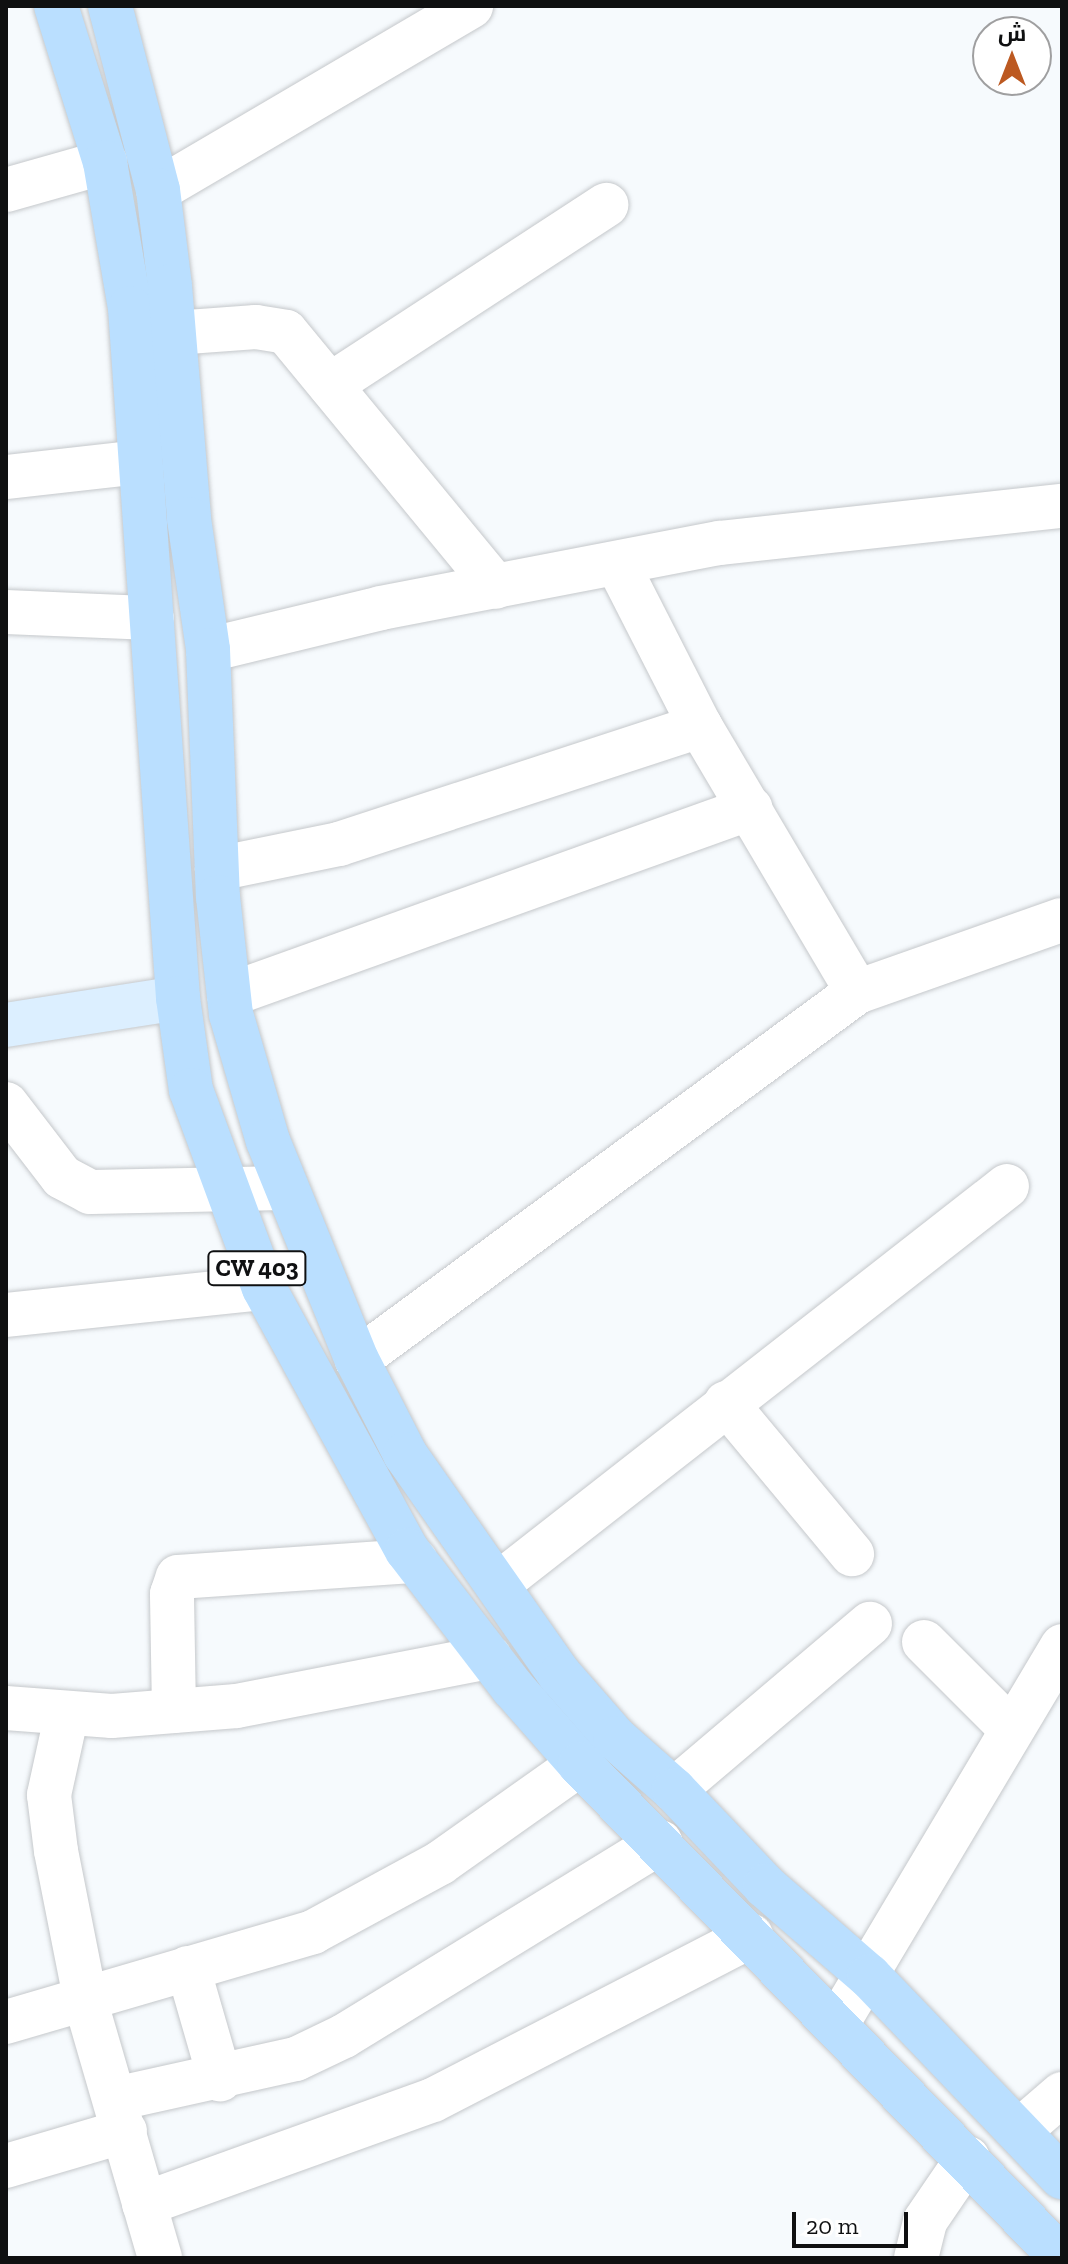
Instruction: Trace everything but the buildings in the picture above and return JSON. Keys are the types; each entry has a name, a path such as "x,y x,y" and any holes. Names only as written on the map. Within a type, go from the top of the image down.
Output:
{"main road":[{"name":"CW 403","path":"56,6 105,162 130,308 178,998 191,1090 264,1288 415,1561 489,1657 580,1764 660,1842 1062,2258"},
{"name":"CW 403","path":"110,6 158,190 208,650 217,869 229,995 286,1188 357,1360 405,1454 569,1685 615,1738 674,1790 765,1886 869,1976 1062,2177"}],"street":[{"path":"158,190 471,6"},
{"path":"6,190 105,162"},
{"path":"330,385 606,205"},
{"path":"174,333 271,327 286,332 496,587"},
{"path":"6,477 139,462"},
{"path":"208,650 496,587 720,543 1062,506"},
{"path":"618,565 700,726 857,992"},
{"path":"6,612 152,618"},
{"path":"217,869 339,844 700,726"},
{"path":"229,995 751,808"},
{"path":"357,1360 857,992 1062,920"},
{"path":"6,1025 178,998"},
{"path":"6,1104 73,1186 108,1195 227,1187 286,1188"},
{"path":"498,1584 1007,1186"},
{"path":"6,1315 264,1288"},
{"path":"726,1403 852,1554"},
{"path":"174,1711 172,1594 178,1577 415,1561"},
{"path":"674,1790 870,1624"},
{"path":"924,1642 1012,1730"},
{"path":"837,2024 869,1976 1062,1646"},
{"path":"6,1708 67,1713 174,1711 237,1706 489,1657"},
{"path":"67,1713 49,1795 86,2003 160,2258"},
{"path":"6,2022 86,2003 188,1968 313,1932 374,1903 496,1827 580,1764"},
{"path":"6,2166 120,2115 220,2079 274,2066 344,2036 660,1842"},
{"path":"144,2204 433,2100 751,1936"},
{"path":"188,1968 220,2079"},
{"path":"1019,2131 1062,2094"},
{"path":"916,2258 925,2221 968,2158"}]}
